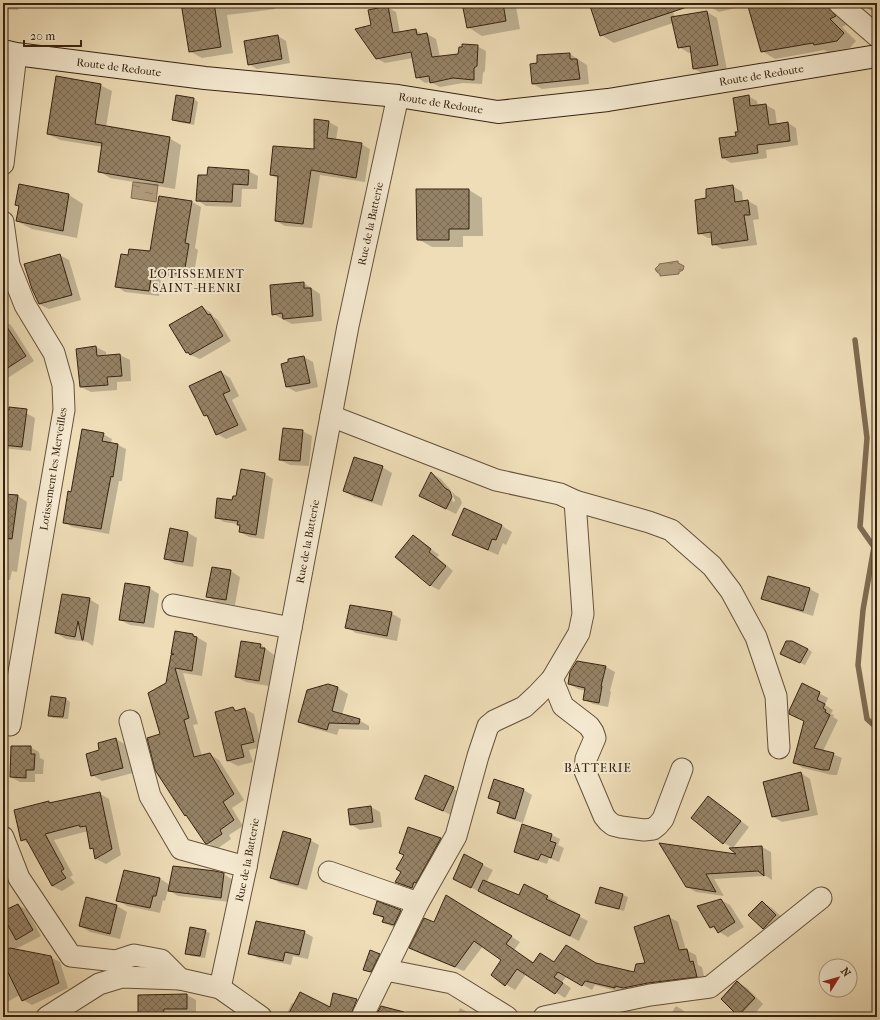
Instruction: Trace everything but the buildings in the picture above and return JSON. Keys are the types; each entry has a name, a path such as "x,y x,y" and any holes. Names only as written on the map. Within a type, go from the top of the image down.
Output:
{"main road":[{"name":"Route de Redoute","path":"10,52 205,78 398,96 498,112 608,100 877,56"}],"street":[{"path":"839,3 877,36"},
{"path":"3,164 10,52"},
{"name":"Rue de la Batterie","path":"220,988 246,867 350,318 398,96"},
{"name":"Lotissement les Merveilles","path":"3,222 9,265 25,305 54,353 63,385 64,410 10,725"},
{"path":"331,416 496,480 560,494 575,501 649,522 671,530 712,566 731,591 756,637 776,696 779,748"},
{"path":"362,1017 418,903 456,836 478,756 488,726 494,721 529,704 552,679 579,633 583,614 575,501"},
{"path":"173,605 291,628"},
{"path":"552,679 563,706 568,712 589,726 593,732 595,738 586,758 585,770 604,816 613,825 644,830 653,829 658,826 663,819 682,769"},
{"path":"130,721 150,796 181,849 246,867"},
{"path":"3,837 11,880 71,956 116,961 134,956 162,960 180,979"},
{"path":"329,872 418,903"},
{"path":"544,1017 650,995 710,986 821,898"},
{"path":"386,970 452,983 507,1017"},
{"path":"47,1017 99,984 122,977 180,979 220,988 261,1017"}],"water":[{"path":"133,182 158,185 156,202 131,198"},
{"path":"678,261 678,263 684,266 683,270 679,272 679,274 660,276 655,269 659,264"}],"waterway":[{"path":"855,340 867,438 860,527 874,547 863,610 858,665 867,719 877,728"},
{"path":"875,1017 875,1000 877,994"}],"district":[{"name":"LOTISSEMENT SAINT-HENRI","path":"197,281"},
{"name":"BATTERIE","path":"598,768"}]}
